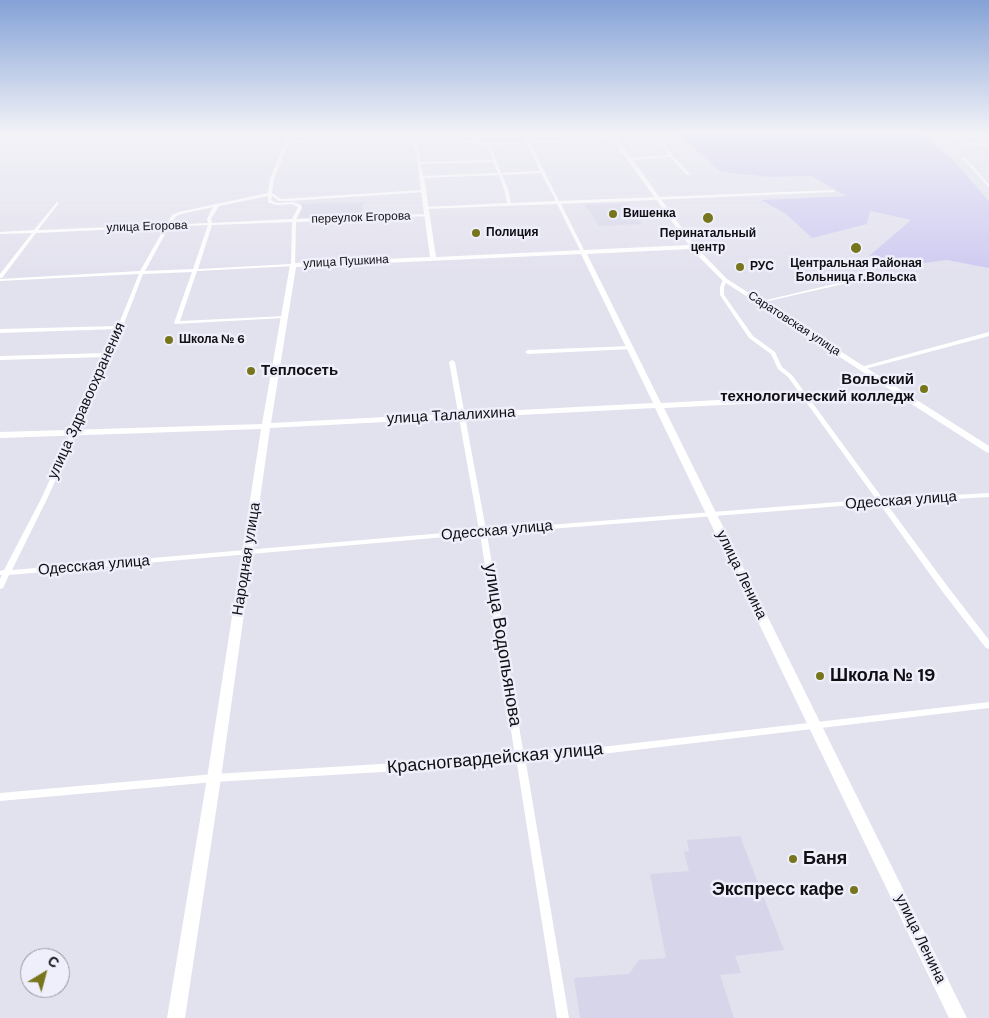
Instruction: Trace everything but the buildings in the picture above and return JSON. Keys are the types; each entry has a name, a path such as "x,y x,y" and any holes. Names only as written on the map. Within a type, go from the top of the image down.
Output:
{"street":[{"path":"271,194 272,181"},
{"path":"422,181 433,258"},
{"path":"501,181 509,204"},
{"name":"улица Ленина","path":"547,181 659,405 958,1018"},
{"name":"Саратовская улица","path":"645,181 693,247 725,280 989,450"},
{"path":"284,317 176,323 210,225 209,219 216,206 271,194 280,200 289,200 423,191"},
{"path":"426,208 833,191"},
{"name":"Народная улица","path":"176,1018 293,264 294,220 300,208 298,204 277,204 269,201 271,194"},
{"path":"0,278 57,203"},
{"name":"улица Здравоохранения","path":"0,586 3,573 44,499 73,431 122,327 142,272 166,225 172,216 221,204"},
{"name":"переулок Егорова","path":"294,220 428,215"},
{"name":"улица Егорова","path":"0,233 294,220"},
{"name":"улица Пушкина","path":"0,278 693,247"},
{"path":"760,302 885,273"},
{"path":"725,280 722,294 752,337 773,353 780,368 790,376 945,589 989,646"},
{"path":"0,331 122,327"},
{"path":"863,368 989,334"},
{"path":"528,352 631,348"},
{"path":"0,358 109,355"},
{"name":"улица Водопьянова","path":"452,362 483,532 563,1018"},
{"name":"улица Талалихина","path":"0,435 73,431 267,426 902,393"},
{"name":"Одесская улица","path":"3,573 483,532 882,501 989,495"},
{"name":"Красногвардейская улица","path":"0,797 214,778 520,760 989,705"}],"shaded area":[{"path":"820,181 971,181 989,201 989,268 947,260 901,266 869,256 911,220 870,211 867,224 812,238 786,214 761,200 846,196"},
{"path":"364,202 360,216 299,218 302,204"},
{"name":"Вишенка","path":"627,203 642,224 599,226 585,205"},
{"path":"740,836 784,950 735,956 741,973 720,975 734,1018 580,1018 574,978 629,974 639,960 666,958 650,874 689,871 684,852 689,851 687,840"}],"place":[{"name":"Вишенка","path":"613,214"},
{"name":"Перинатальный центр","path":"708,218"},
{"name":"Полиция","path":"476,233"},
{"name":"Центральная Районая Больница г.Вольска","path":"856,248"},
{"name":"РУС","path":"740,267"},
{"name":"Школа № 6","path":"169,340"},
{"name":"Теплосеть","path":"251,371"},
{"name":"Вольский технологический колледж","path":"924,389"},
{"name":"Школа № 19","path":"820,676"},
{"name":"Баня","path":"793,859"},
{"name":"Экспресс кафе","path":"854,890"}]}
